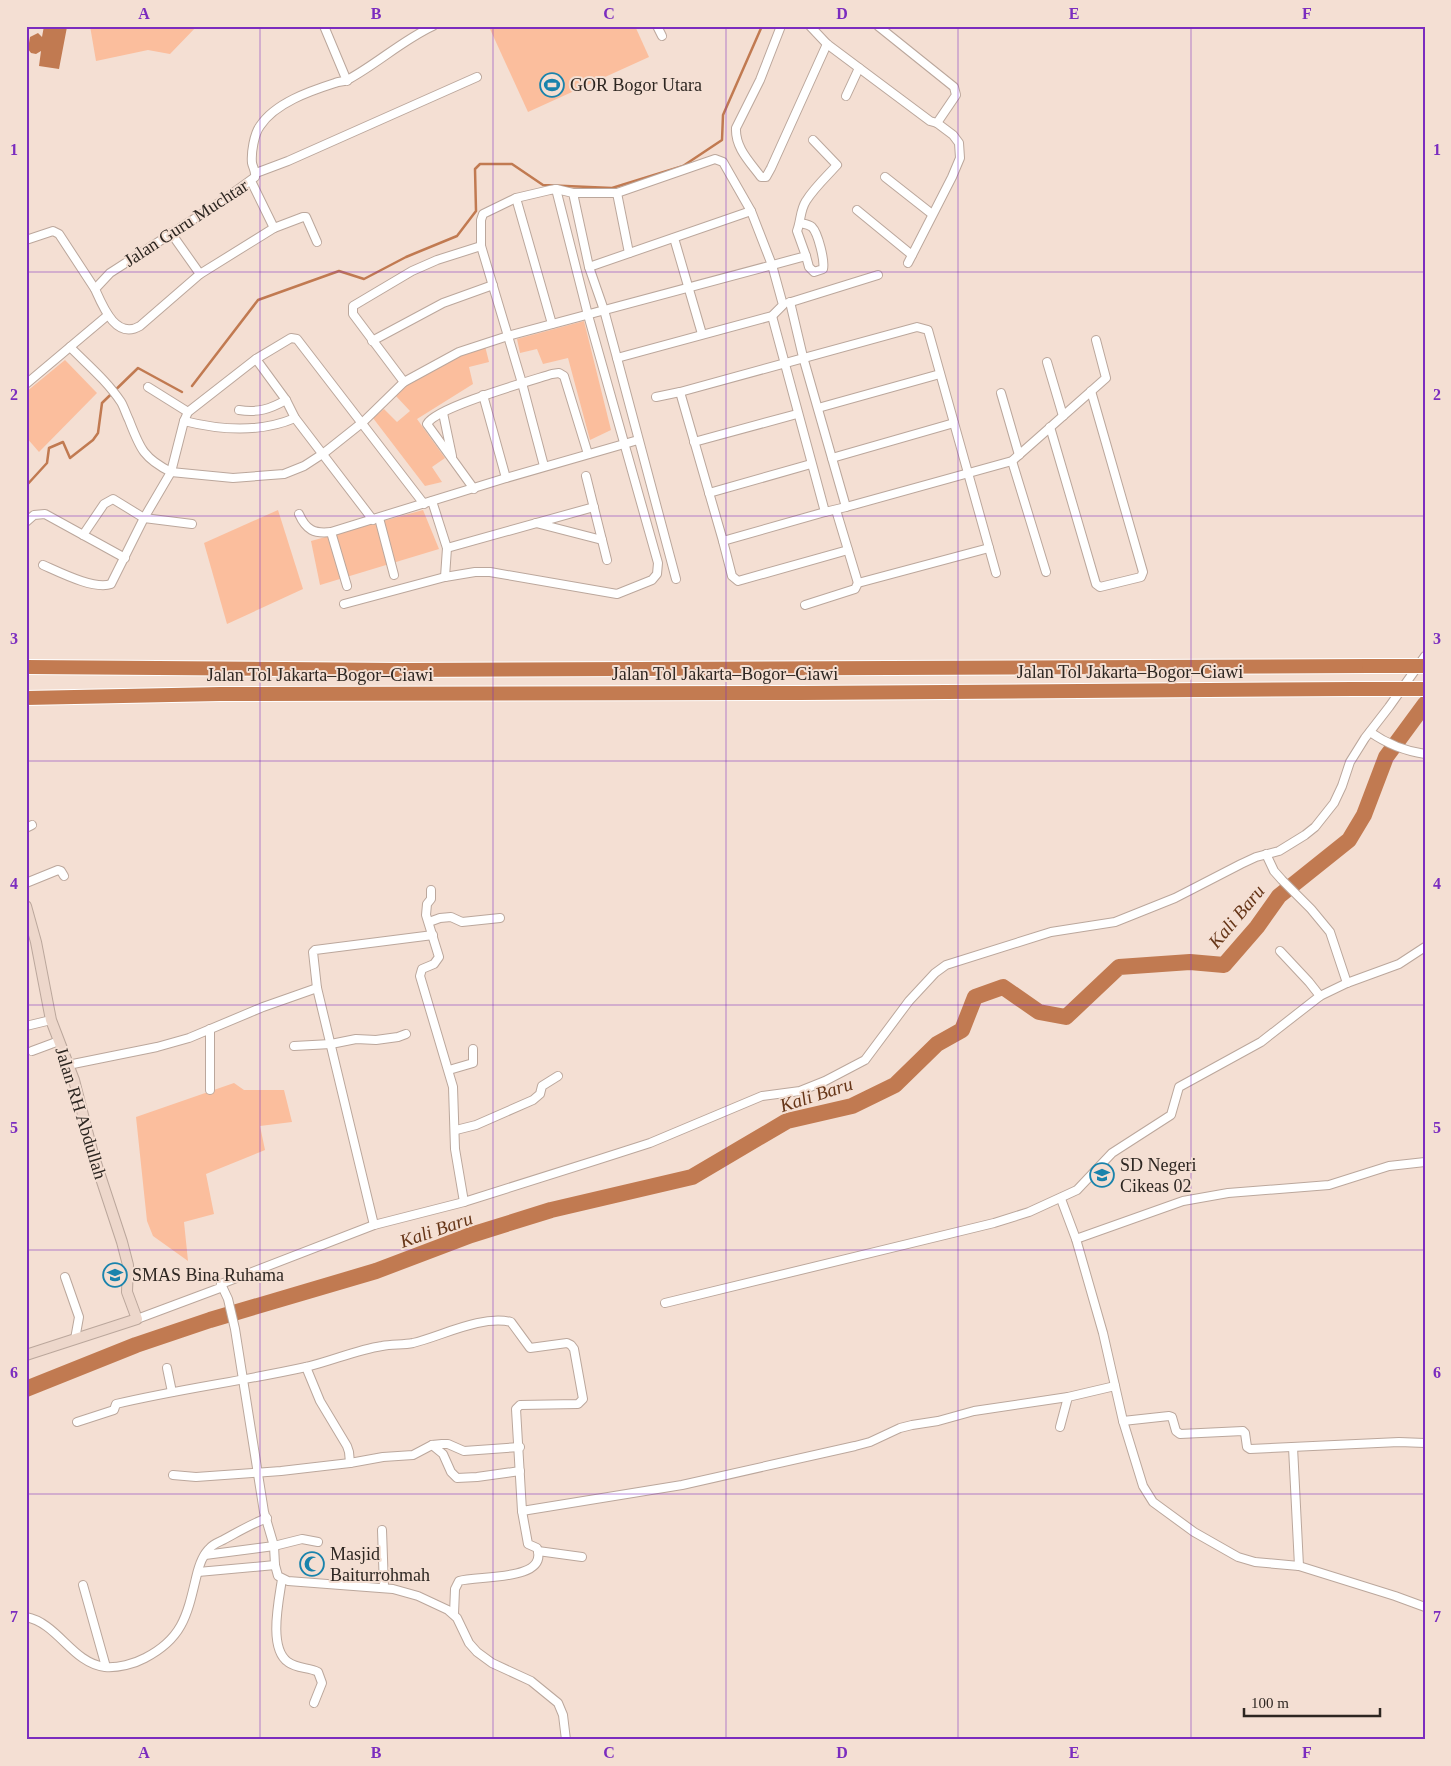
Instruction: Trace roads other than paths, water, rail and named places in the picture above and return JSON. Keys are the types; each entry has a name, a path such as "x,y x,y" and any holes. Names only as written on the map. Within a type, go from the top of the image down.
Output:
{"highway":[{"name":"Jalan Tol Jakarta–Bogor–Ciawi","path":"26,667 392,670 1425,666"},
{"path":"800,669 801,693"},
{"name":"Jalan Tol Jakarta–Bogor–Ciawi","path":"26,698 220,694 1425,689"}],"street":[{"path":"324,26 346,81"},
{"name":"Jalan Guru Muchtar","path":"95,289 110,273 251,181 256,173 252,162 253,146 259,126 284,104 303,94 337,82 346,81 368,68 414,30 433,26"},
{"path":"657,26 662,36"},
{"path":"781,26 760,80 736,128 735,136 738,145 761,177 764,178 771,168 827,44"},
{"path":"810,26 827,44 930,121 937,122 959,142 960,153 952,177 910,259 857,210"},
{"path":"878,26 954,87 956,94 937,122"},
{"path":"846,96 859,68"},
{"path":"256,173 288,161 477,77"},
{"path":"800,224 809,225 814,229 825,263 823,269 814,272 809,267 797,231 800,224 801,211 806,201 836,165 813,140"},
{"path":"544,466 482,246 481,220 483,214 516,198 556,189 574,193 617,193 715,159 724,162 751,212 787,303 846,507"},
{"path":"885,177 932,214"},
{"path":"251,181 274,228"},
{"path":"344,604 466,572 490,572 617,594 652,580 657,574 658,563 588,316 556,189"},
{"path":"574,193 589,267 604,310 676,579"},
{"path":"617,193 629,253"},
{"path":"516,198 552,324"},
{"path":"589,267 751,212"},
{"path":"26,240 53,231 59,234 95,289 108,315 120,327 126,330 133,330 140,326 200,274 274,228 303,217 306,218 317,242"},
{"path":"171,233 200,274"},
{"path":"674,238 702,334"},
{"path":"404,382 353,314 353,306 412,271 437,260 482,246"},
{"path":"70,348 109,386 122,404 140,448 155,463 171,472 233,478 276,476 304,466 324,453 363,422 404,382 459,352 508,336 806,256"},
{"path":"617,358 772,316 787,303 878,275"},
{"path":"372,341 443,303 493,286"},
{"path":"26,384 108,315"},
{"path":"772,316 825,512"},
{"path":"656,397 918,327 928,330 996,573"},
{"path":"43,565 74,578 111,584 144,518 171,472 188,412 256,359 287,340 294,338 428,503 447,548 445,577"},
{"path":"723,541 1016,458 1106,378 1096,340"},
{"path":"256,359 286,400 295,418 376,519 394,575"},
{"path":"1047,362 1063,416"},
{"path":"474,489 427,424 443,413 483,395 522,383 559,373 564,376 588,454"},
{"path":"818,408 940,374"},
{"path":"148,387 188,412"},
{"path":"1050,427 1096,584 1100,587 1142,577 1143,572 1091,391"},
{"path":"680,392 732,576 738,581 848,550"},
{"path":"1001,393 1046,572"},
{"path":"483,395 506,478"},
{"path":"239,410 252,412 265,410 286,400"},
{"path":"443,413 453,458"},
{"path":"694,442 798,414"},
{"path":"184,421 229,429 279,423 295,418"},
{"path":"832,458 954,423"},
{"path":"299,514 303,522 314,532 322,534 544,466 638,440"},
{"path":"709,493 811,464"},
{"path":"586,476 607,560"},
{"path":"83,535 104,504 108,500 113,499 118,500 144,518 192,524"},
{"path":"447,548 594,507"},
{"path":"836,510 858,584"},
{"path":"26,522 34,515 45,514 125,558"},
{"path":"535,523 602,540"},
{"path":"331,532 347,586"},
{"path":"805,605 855,589 858,584 989,548"},
{"path":"26,1355 138,1319 220,1288 221,1284 374,1225 464,1202 650,1143 762,1096 800,1091 825,1082 864,1060 909,1002 946,965 1051,932 1115,922 1175,898 1241,864 1279,851 1315,827 1334,803 1350,762 1425,656"},
{"path":"1370,732 1384,742 1425,754"},
{"path":"1266,854 1274,871 1312,909 1330,932 1347,983"},
{"path":"26,883 58,870 64,876"},
{"path":"430,890 431,899 427,904 426,910 439,957 434,964 422,969 420,976 449,1070 454,1094 455,1149 464,1202"},
{"name":"Jalan RH Abdullah","path":"26,906 38,949 51,1020 74,1080 93,1154 122,1242 128,1265 127,1292 138,1319"},
{"path":"429,922 440,918 452,917 462,922 500,918"},
{"path":"374,1225 317,988 313,952 315,950 433,935"},
{"path":"665,1302 994,1222 1029,1212 1061,1199 1077,1190 1112,1153 1172,1115 1179,1087 1261,1042 1320,996 1347,983 1399,964 1425,948"},
{"path":"1280,951 1320,996"},
{"path":"68,1065 157,1047 189,1038 263,1007 317,988"},
{"path":"26,1026 51,1020"},
{"path":"210,1029 210,1090"},
{"path":"294,1046 331,1044 356,1039 376,1040 406,1034"},
{"path":"32,1050 59,1041"},
{"path":"449,1070 472,1064 473,1049"},
{"path":"456,1130 476,1125 533,1100 540,1094 542,1086 558,1076"},
{"path":"1076,1239 1183,1201 1228,1193 1329,1185 1389,1166 1425,1162"},
{"path":"1061,1199 1076,1239 1103,1333 1123,1421 1143,1486 1154,1502 1194,1532 1238,1557 1255,1562 1298,1566 1396,1596 1425,1607"},
{"path":"65,1277 79,1317 74,1339"},
{"path":"221,1284 228,1299 235,1329 258,1473 274,1546 275,1565 278,1576 282,1579 304,1582 384,1588 418,1596 444,1608 454,1614 469,1643 477,1652 492,1662 531,1680 558,1703 564,1715 566,1740"},
{"path":"77,1422 114,1410 116,1404 306,1367 361,1351 384,1346 411,1344 482,1322 505,1320 512,1322 530,1348 567,1343 574,1349 582,1401 578,1404 520,1404 516,1409 516,1419 520,1446 522,1511 528,1544 537,1548 538,1551 582,1557"},
{"path":"306,1367 320,1402 347,1446 350,1463"},
{"path":"167,1368 172,1392"},
{"path":"522,1511 682,1485 855,1446 912,1425 938,1421 974,1411 1068,1397 1115,1386"},
{"path":"1060,1427 1068,1397"},
{"path":"1123,1421 1169,1416 1172,1418 1177,1433 1241,1430 1245,1433 1248,1448 1399,1442 1425,1443"},
{"path":"173,1475 196,1477 258,1473 350,1463 383,1457 413,1455 432,1445 448,1444 464,1451 496,1450 520,1446"},
{"path":"432,1445 443,1454 452,1472 458,1478 520,1471"},
{"path":"1293,1447 1298,1566"},
{"path":"26,1617 47,1626 93,1664 106,1667 141,1660 153,1654 175,1636 186,1616 198,1572 209,1548 253,1523 267,1518"},
{"path":"382,1530 384,1588"},
{"path":"205,1555 274,1546 302,1539 318,1542"},
{"path":"454,1614 455,1589 459,1581 529,1570 538,1559 538,1551"},
{"path":"198,1572 275,1565"},
{"path":"282,1579 276,1622 280,1651 287,1662 318,1672 322,1683 314,1703"},
{"path":"83,1585 106,1667"}],"waterway":[{"path":"192,386 258,300 339,271 364,279 406,257 457,236 476,211 475,169 480,164 512,164 543,185 612,188 683,166 722,140 723,115 762,26"},
{"path":"26,486 47,463 49,448 63,442 70,458 93,440 98,433 102,403 138,368 182,392"},
{"name":"Kali Baru","path":"26,1389 136,1345 210,1320 376,1271 471,1235 551,1210 692,1177 787,1121 852,1106 895,1085 937,1044 962,1030 975,997 1003,987 1039,1012 1066,1017 1119,967 1190,962 1224,965 1257,927 1279,896 1349,840 1364,815 1386,757 1425,704"}],"place":[{"name":"GOR Bogor Utara","path":"552,85"},
{"name":"SD Negeri Cikeas 02","path":"1102,1175"},
{"name":"SMAS Bina Ruhama","path":"115,1275"},
{"name":"Masjid Baiturrohmah","path":"312,1564"}]}
